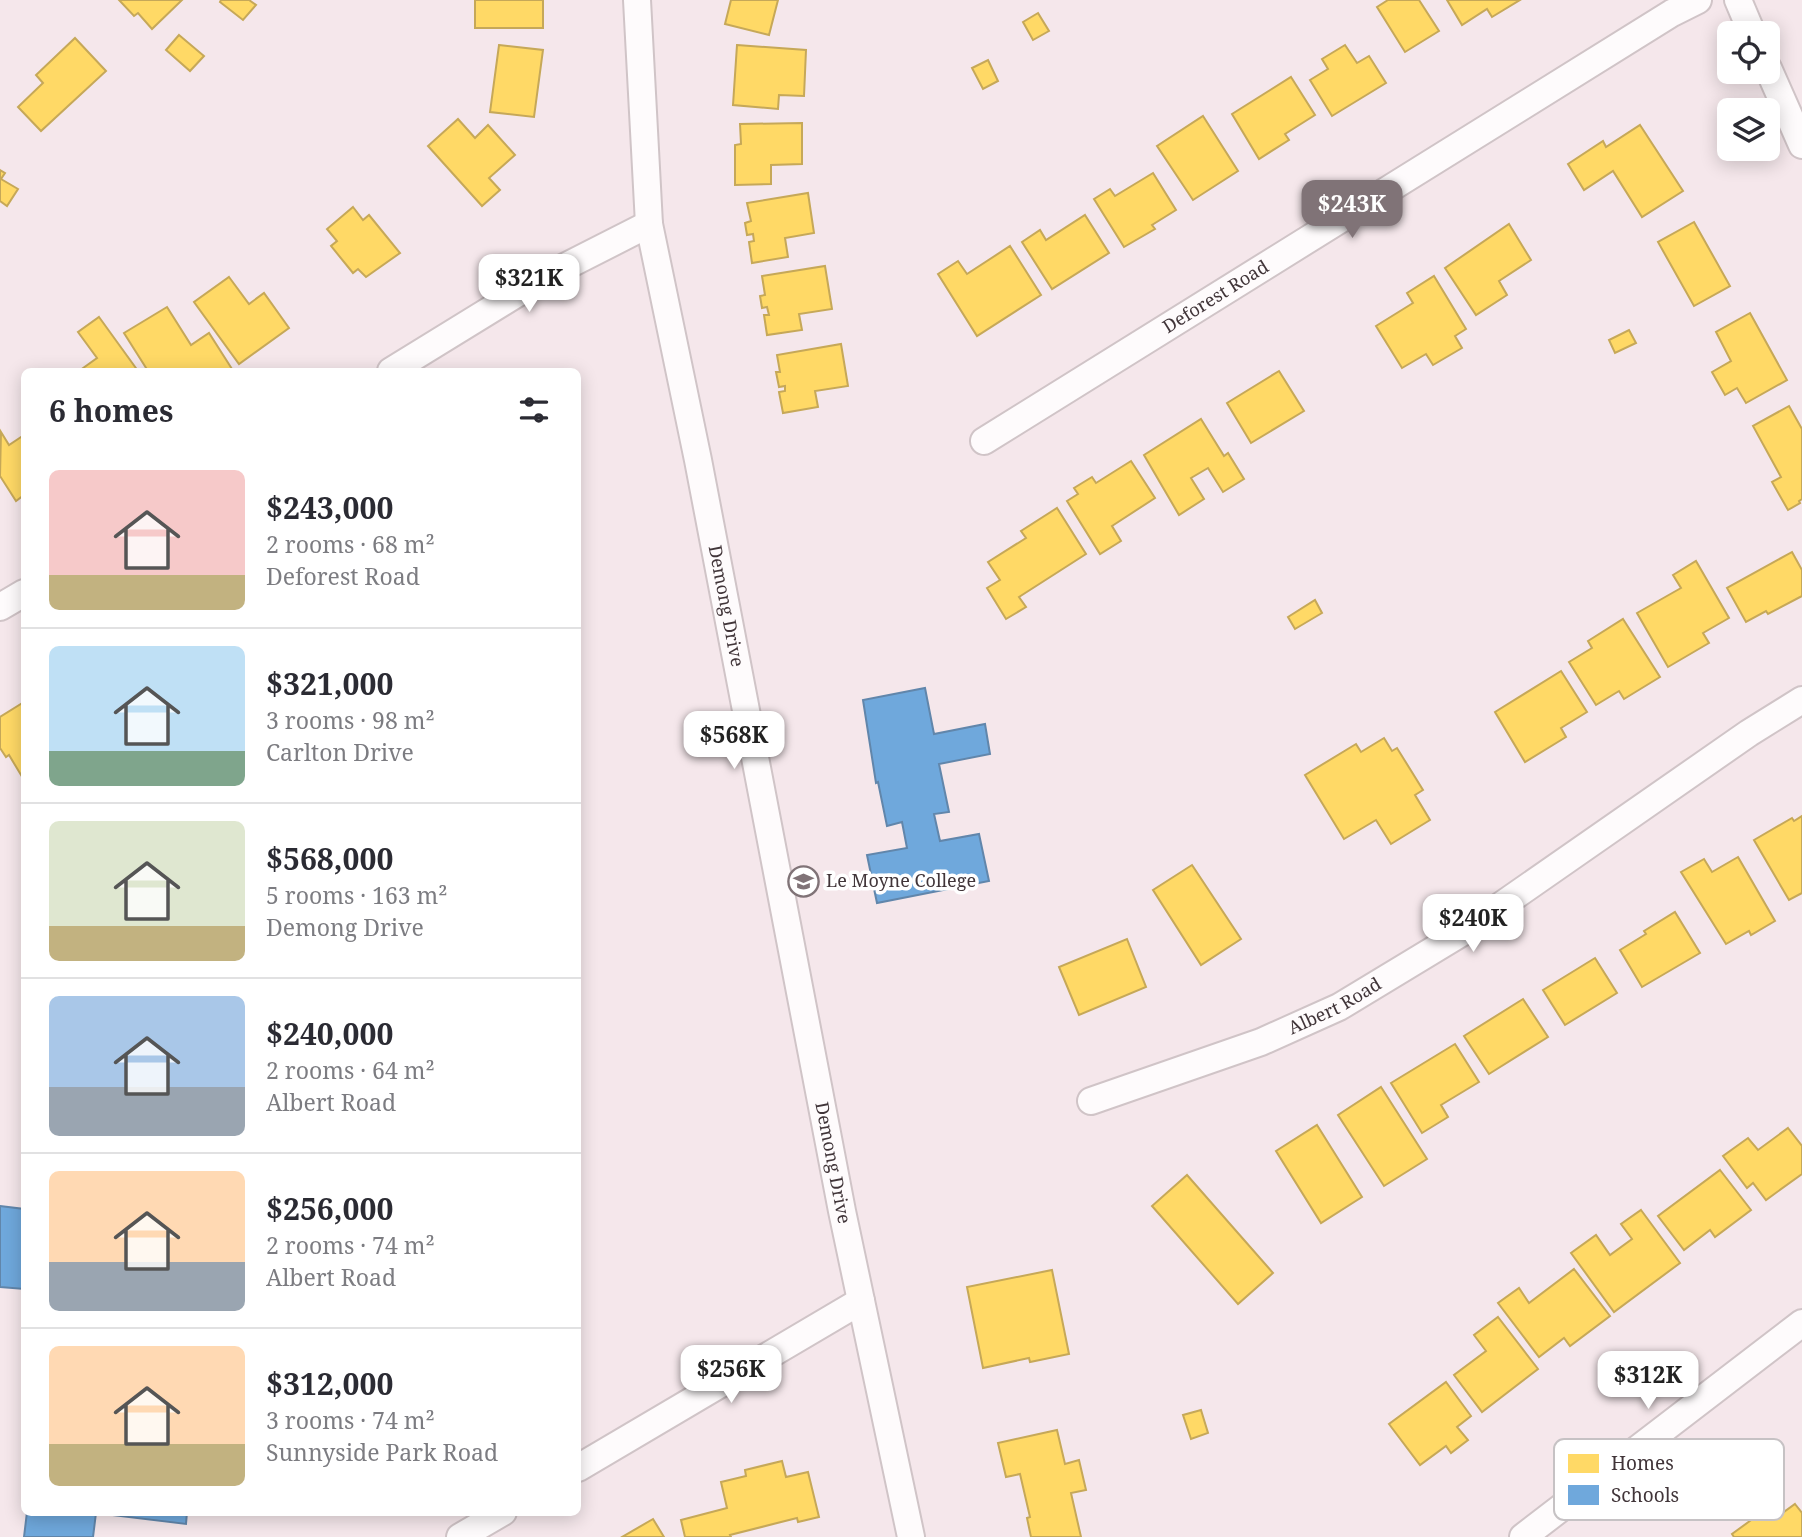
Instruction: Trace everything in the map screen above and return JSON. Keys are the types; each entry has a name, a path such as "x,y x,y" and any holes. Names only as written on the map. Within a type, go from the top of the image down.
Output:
{"street":[{"name":"Demong Drive","path":"636,0 649,225 698,460 861,1301 911,1537"},
{"name":"Deforest Road","path":"984,441 1648,27 1698,0"},
{"path":"1738,0 1747,21"},
{"path":"1775,84 1802,145"},
{"path":"396,368 539,280 649,225"},
{"path":"0,607 21,595"},
{"name":"Albert Road","path":"1091,1101 1261,1042 1339,1007 1463,932 1738,741 1802,700"},
{"path":"581,1466 861,1301"},
{"path":"1651,1439 1802,1323"},
{"path":"1523,1537 1554,1513"},
{"path":"460,1537 496,1516"}],"building: Homes":[{"path":"119,0 182,0 152,29 138,13 134,16"},
{"path":"249,0 256,5 243,20 220,2"},
{"path":"475,0 543,0 543,28 475,28"},
{"path":"731,0 778,0 769,35 725,24"},
{"path":"1388,0 1419,0 1439,31 1405,52 1377,7"},
{"path":"1447,0 1520,0 1492,17 1487,9 1462,25"},
{"path":"1038,13 1049,31 1033,40 1023,22"},
{"path":"179,35 204,56 190,71 166,50"},
{"path":"75,38 106,71 41,131 18,107 43,83 36,75"},
{"path":"499,45 543,50 534,117 490,112"},
{"path":"737,45 806,50 804,96 779,95 778,109 733,105"},
{"path":"1345,45 1357,63 1369,56 1386,83 1332,116 1310,80 1328,69 1322,59"},
{"path":"988,60 998,81 983,89 972,68"},
{"path":"1291,77 1315,115 1285,134 1289,140 1259,159 1232,114"},
{"path":"1203,116 1238,171 1193,200 1157,146"},
{"path":"458,119 475,138 488,125 515,155 489,178 500,190 482,206 428,146"},
{"path":"802,123 802,164 771,165 771,184 735,185 735,145 741,144 740,124"},
{"path":"1640,125 1683,191 1642,217 1613,171 1584,190 1568,164 1603,141 1606,147"},
{"path":"0,170 5,173 1,179 18,189 7,206 0,201"},
{"path":"1153,173 1176,210 1152,225 1155,229 1124,247 1094,199 1110,189 1115,196"},
{"path":"808,193 814,233 785,238 788,257 752,263 749,242 754,241 753,234 747,235 745,223 751,221 747,203"},
{"path":"353,207 363,220 369,215 400,253 366,277 358,269 353,273 331,246 337,241 327,229"},
{"path":"1085,215 1109,253 1052,289 1022,242 1040,230 1046,240"},
{"path":"1694,222 1730,286 1694,306 1658,242"},
{"path":"1509,224 1531,260 1499,281 1507,295 1476,315 1445,268"},
{"path":"1010,246 1041,295 977,336 938,274 958,261 967,274"},
{"path":"825,266 832,309 799,314 802,330 767,335 764,315 769,315 767,307 762,308 760,296 765,295 762,276"},
{"path":"1434,276 1466,329 1455,336 1462,348 1433,365 1426,354 1402,368 1376,326 1413,303 1407,293"},
{"path":"229,277 249,304 264,293 289,328 239,364 194,302"},
{"path":"167,307 191,345 209,333 231,368 146,368 124,333"},
{"path":"1750,313 1787,380 1746,403 1737,388 1725,395 1712,372 1731,361 1716,332"},
{"path":"99,317 136,368 83,368 97,358 78,332"},
{"path":"1629,330 1636,343 1615,353 1609,340"},
{"path":"841,344 848,386 815,391 818,407 783,413 779,392 785,391 785,386 779,387 777,355"},
{"path":"1279,371 1304,411 1251,443 1227,403"},
{"path":"1789,406 1802,429 1802,499 1788,510 1772,482 1781,477 1753,426"},
{"path":"1201,419 1224,456 1228,453 1244,479 1223,492 1208,468 1191,478 1204,499 1179,515 1144,455"},
{"path":"1,432 9,445 21,437 21,497 16,501 0,476"},
{"path":"1131,461 1155,498 1112,526 1121,541 1100,554 1067,501 1078,494 1074,488 1092,477 1096,483"},
{"path":"1057,508 1086,554 1019,597 1026,607 1006,619 987,588 1000,580 988,562 1026,538 1021,531"},
{"path":"1792,552 1802,570 1802,596 1746,622 1727,588"},
{"path":"1696,561 1729,618 1703,633 1709,643 1668,667 1637,613 1681,588 1673,575"},
{"path":"1315,600 1322,613 1295,629 1288,617"},
{"path":"1623,619 1660,677 1624,699 1619,691 1596,705 1569,662 1592,648 1588,641"},
{"path":"1561,671 1587,712 1561,728 1566,737 1525,762 1495,712"},
{"path":"21,704 21,775 9,755 6,757 0,748 0,717"},
{"path":"1384,738 1392,751 1397,748 1423,790 1415,795 1430,820 1391,844 1376,820 1344,839 1305,775 1356,744 1361,752"},
{"path":"1802,816 1802,893 1789,900 1754,840 1792,818 1794,821"},
{"path":"1738,857 1775,921 1751,935 1749,931 1726,944 1681,872 1704,859 1712,872"},
{"path":"1192,865 1241,939 1201,965 1153,890"},
{"path":"1675,912 1700,953 1642,987 1620,950"},
{"path":"1127,939 1146,987 1079,1015 1059,967"},
{"path":"1595,958 1617,993 1565,1025 1543,990"},
{"path":"1523,999 1548,1037 1489,1074 1464,1036"},
{"path":"1455,1044 1479,1082 1441,1105 1448,1117 1422,1133 1391,1083"},
{"path":"1381,1087 1427,1159 1384,1186 1338,1115"},
{"path":"1317,1125 1362,1197 1321,1223 1276,1151"},
{"path":"1788,1128 1802,1146 1802,1174 1766,1200 1753,1183 1747,1188 1723,1156 1748,1138 1758,1150"},
{"path":"1720,1170 1751,1210 1715,1237 1710,1230 1684,1250 1658,1216"},
{"path":"1187,1175 1273,1273 1238,1304 1152,1206"},
{"path":"1641,1210 1680,1263 1614,1312 1571,1253 1596,1235 1610,1255 1632,1239 1621,1224"},
{"path":"1574,1269 1610,1316 1570,1346 1564,1338 1539,1357 1498,1303 1519,1288 1529,1303"},
{"path":"1052,1270 1069,1354 1030,1362 1029,1358 983,1368 967,1287"},
{"path":"1498,1317 1538,1369 1482,1412 1454,1375 1486,1351 1474,1335"},
{"path":"1446,1382 1471,1416 1457,1427 1468,1440 1451,1453 1446,1446 1420,1465 1389,1424"},
{"path":"1201,1410 1208,1433 1191,1439 1183,1415"},
{"path":"1057,1430 1065,1464 1079,1460 1086,1490 1071,1493 1081,1537 1031,1537 1027,1518 1030,1517 1020,1474 1006,1477 998,1443"},
{"path":"782,1461 786,1477 808,1472 819,1517 798,1522 797,1518 730,1535 731,1537 685,1537 681,1520 727,1508 721,1482 746,1476 745,1470"},
{"path":"1795,1504 1802,1513 1802,1537 1734,1537 1732,1534 1751,1520 1784,1520 1784,1512"},
{"path":"653,1519 664,1537 622,1537"}],"building: Schools":[{"path":"925,688 934,734 985,724 990,754 939,764 949,812 934,814 940,841 979,834 989,881 877,903 867,855 907,848 902,822 887,826 878,782 876,783 863,700"},
{"path":"0,1206 21,1209 21,1289 0,1287"},
{"path":"27,1516 96,1516 93,1537 24,1537"},
{"path":"121,1516 187,1516 186,1524"}],"place":[{"name":"Le Moyne College","path":"803,881"}]}
